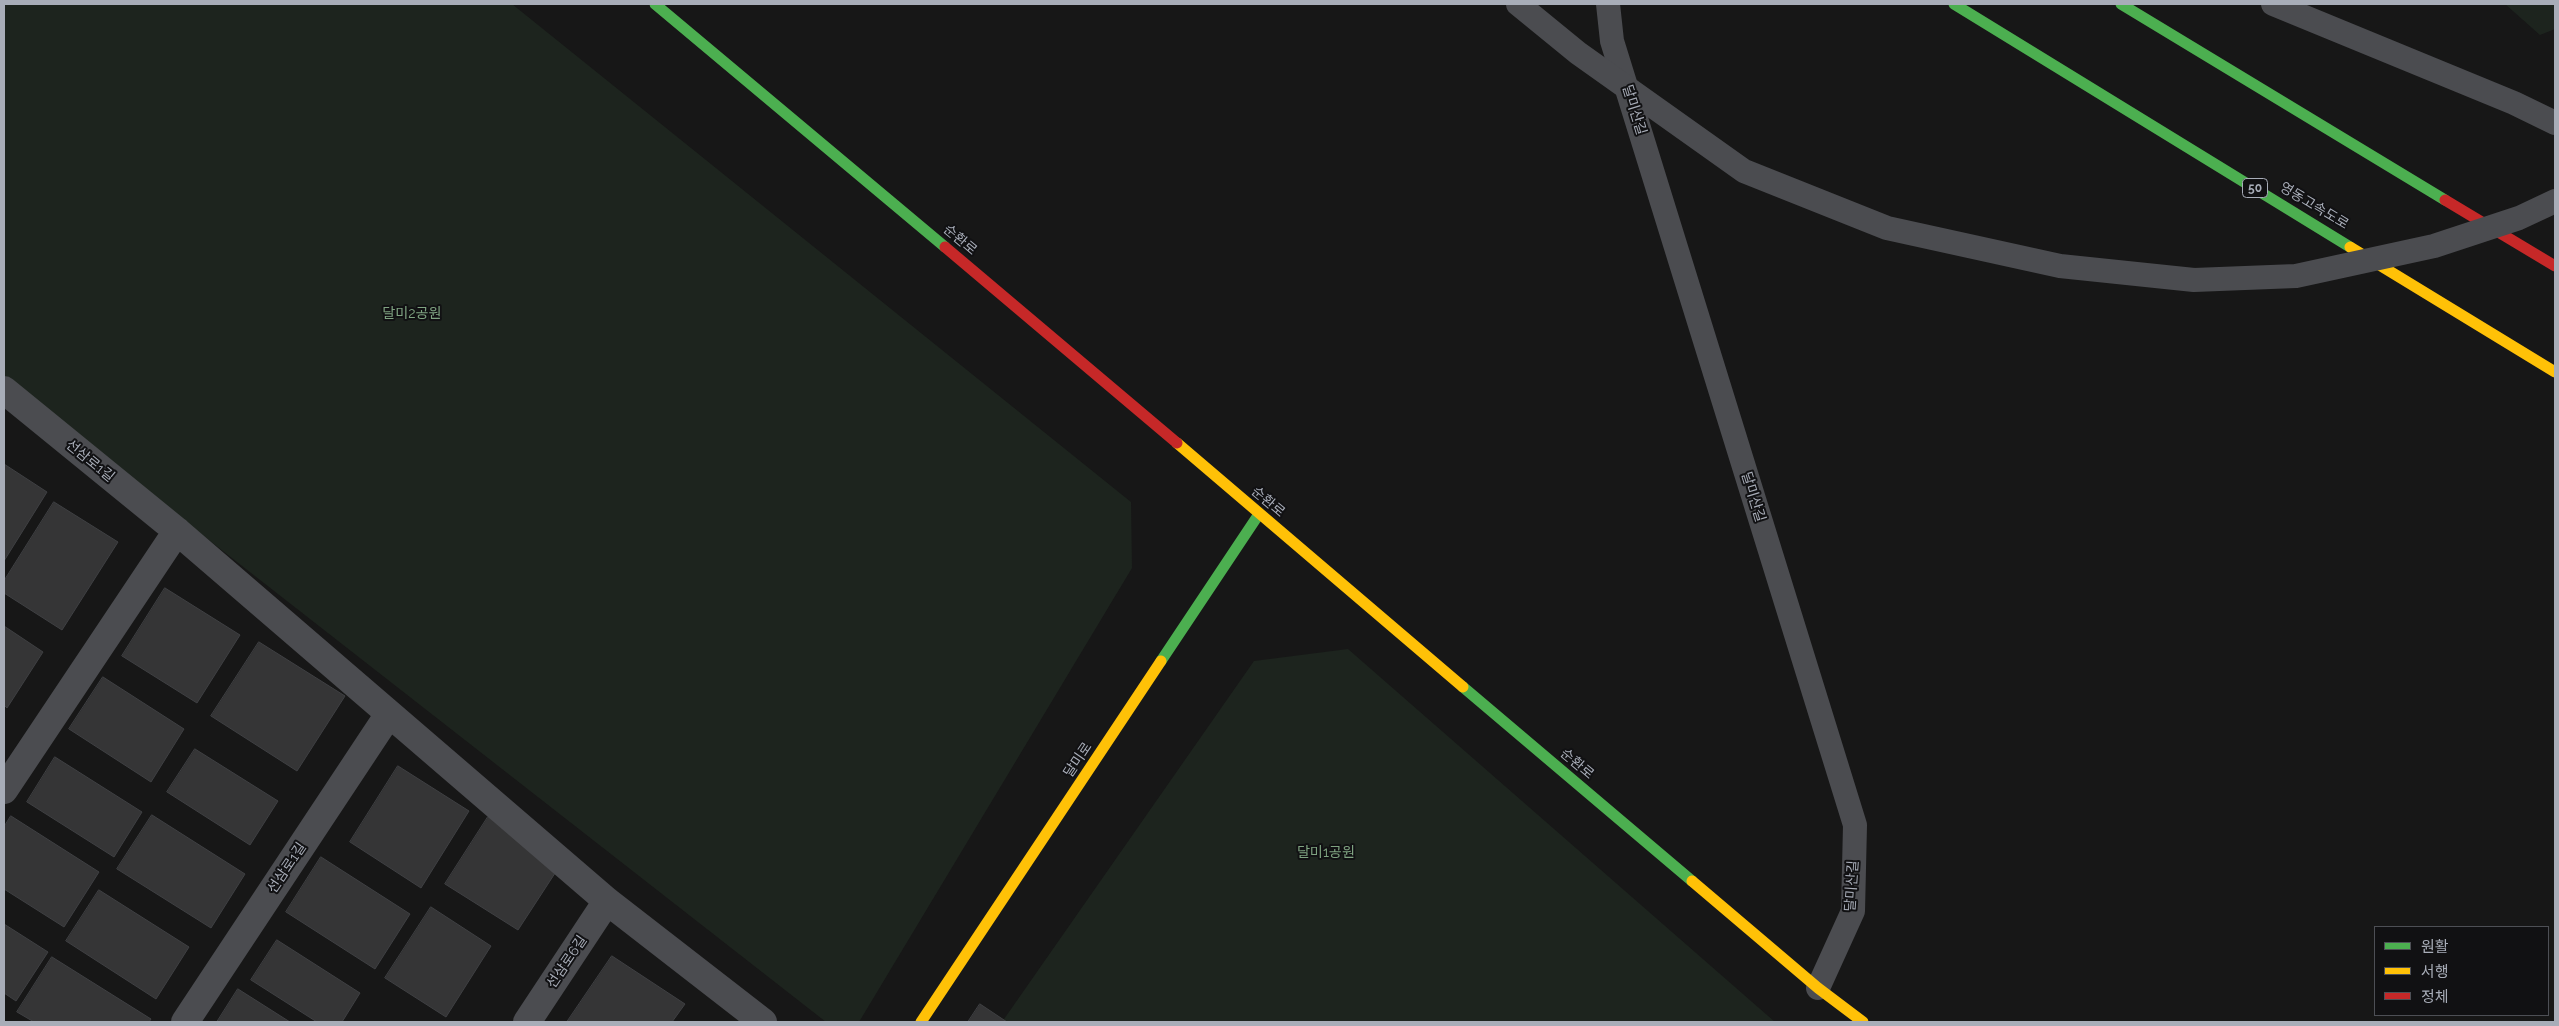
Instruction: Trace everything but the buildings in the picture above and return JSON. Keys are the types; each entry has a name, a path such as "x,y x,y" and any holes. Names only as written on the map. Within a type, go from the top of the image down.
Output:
{"main road":[{"name":"순환로","path":"655,4 1062,345 1818,988 1863,1022"},
{"name":"영동고속도로","path":"1954,4 2555,372"},
{"path":"2121,4 2555,266"},
{"name":"달미로","path":"921,1022 1259,514"}],"street":[{"name":"선삼로1길","path":"4,390 177,531 607,901 763,1022"},
{"path":"4,790 177,531"},
{"name":"선삼로1길","path":"184,1022 389,714"},
{"name":"선삼로6길","path":"527,1022 607,901"}],"lane":[{"path":"1518,4 1578,53 1744,171 1886,228 2060,266 2194,280 2296,276 2434,246 2519,218 2555,201"},
{"name":"달미산길","path":"1608,4 1612,41 1855,824 1853,911 1818,988"},
{"path":"2273,4 2514,103 2555,124"}],"green space":[{"name":"달미2공원","path":"4,4 512,4 1131,502 1132,568 859,1022 826,1022 4,380"},
{"path":"2505,4 2555,4 2555,29 2540,35"},
{"name":"달미1공원","path":"1348,649 1775,1022 1002,1022 1254,661"}],"traffic: fast":[{"path":"655,4 945,247"},
{"path":"1954,4 2350,247"},
{"path":"2121,4 2445,200"},
{"path":"1161,661 1259,514"},
{"path":"1463,687 1692,881"}],"traffic: slow":[{"path":"2350,247 2555,372"},
{"path":"1177,443 1463,687"},
{"path":"921,1022 1161,661"},
{"path":"1692,881 1818,988 1863,1022"}],"traffic: jam":[{"path":"2445,200 2555,266"},
{"path":"945,247 1177,443"}]}
